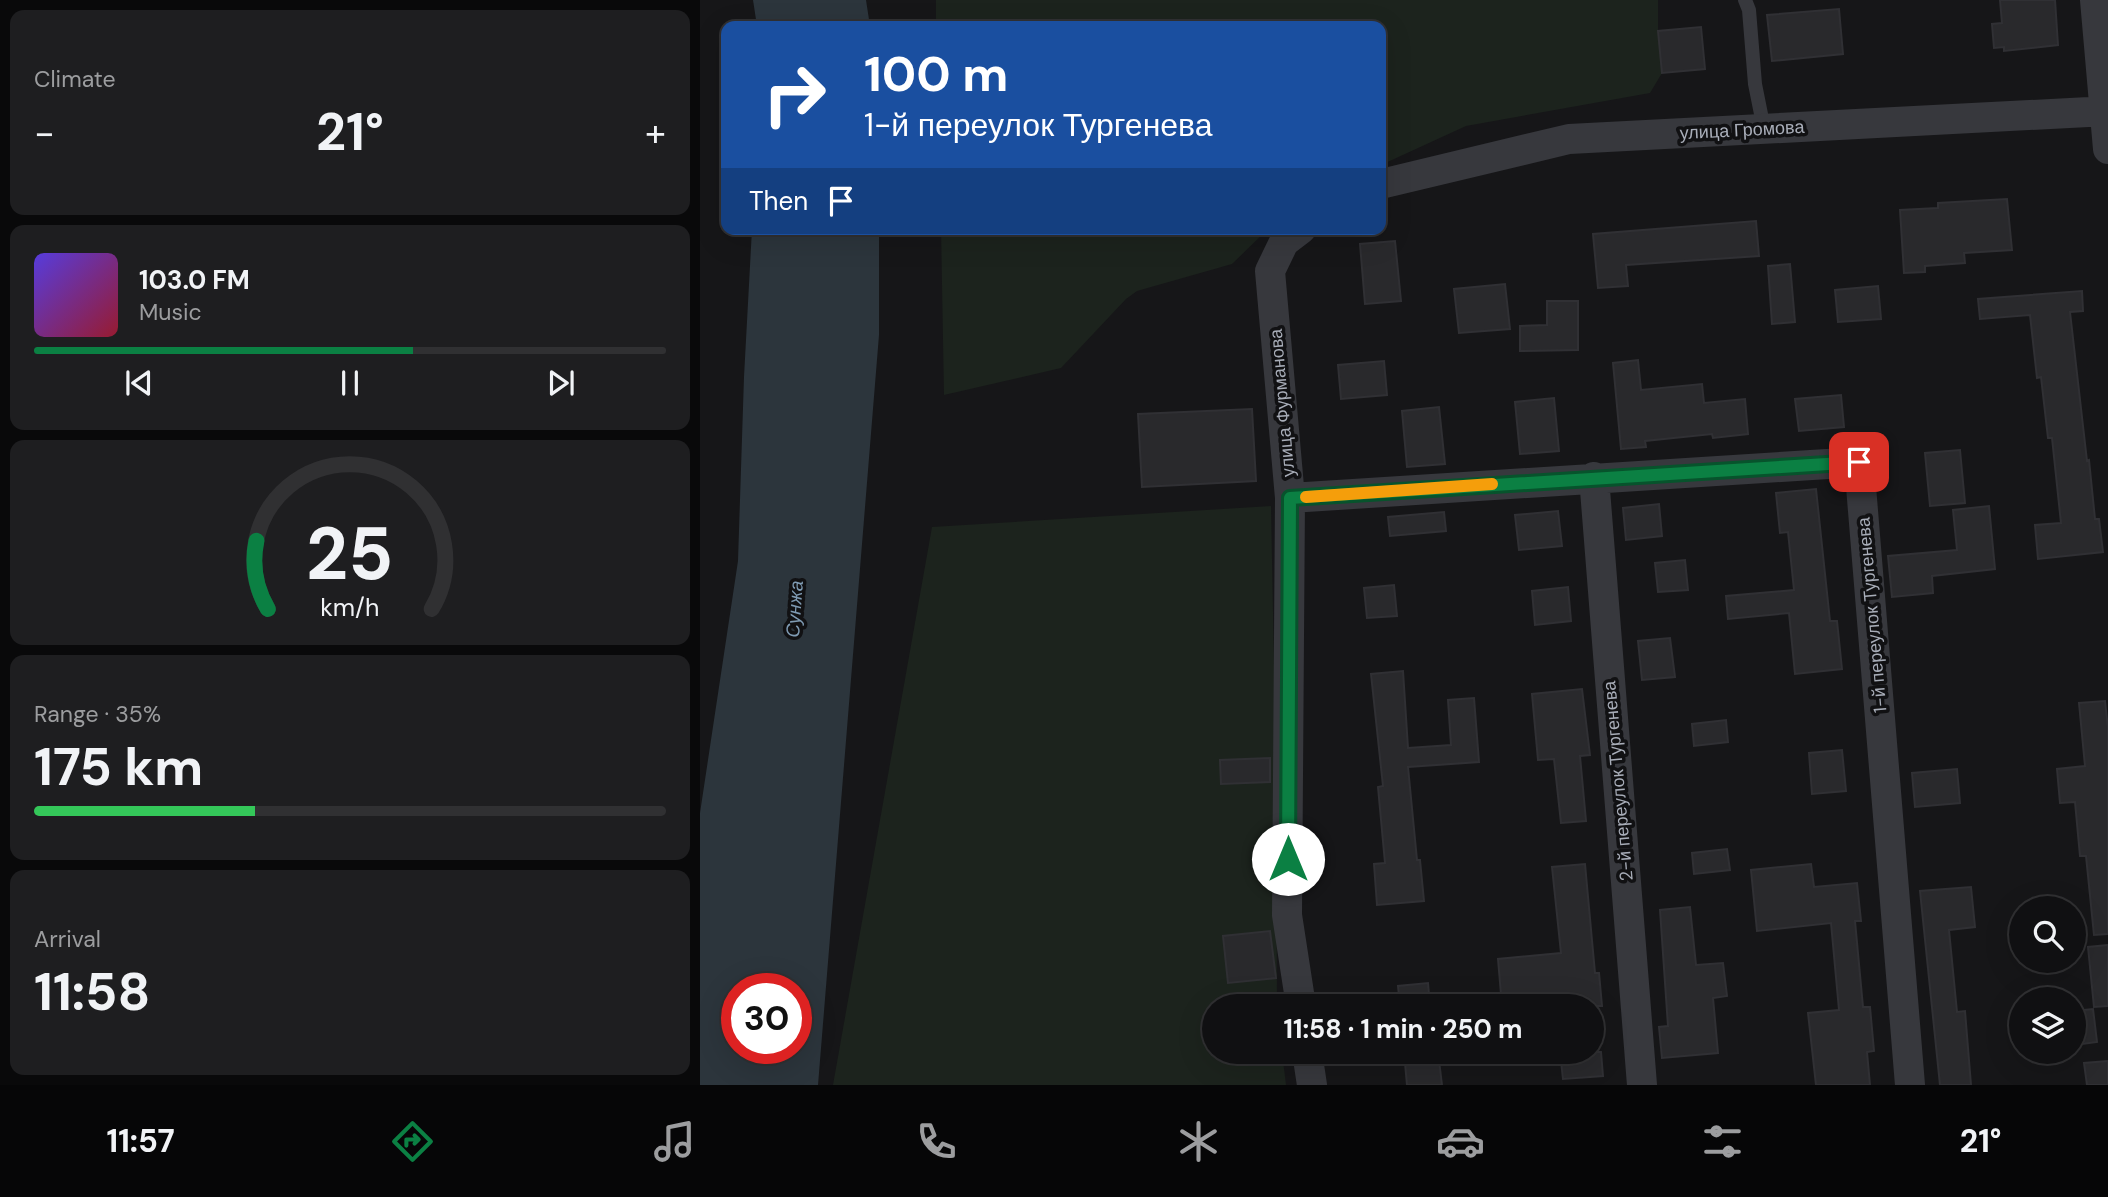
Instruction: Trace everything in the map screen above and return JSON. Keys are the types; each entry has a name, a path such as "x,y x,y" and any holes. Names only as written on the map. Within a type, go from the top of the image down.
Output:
{"street":[{"path":"2095,0 2108,149"},
{"name":"улица Громова","path":"1386,183 1569,139 2106,111"},
{"name":"улица Фурманова","path":"1293,235 1284,242 1270,271 1290,498 1287,915 1299,994"},
{"name":"1-й переулок Тургенева","path":"1290,498 1859,462 1910,1085"},
{"name":"2-й переулок Тургенева","path":"1594,477 1642,1085"},
{"path":"1309,1064 1312,1085"}],"lane":[{"path":"1745,0 1749,10 1755,84 1764,129"}],"shaded area":[{"path":"936,0 1658,0 1662,73 1650,93 1466,126 1386,163 1386,21 936,21"},
{"path":"941,235 1262,235 1232,264 1137,291 1126,299 1061,368 944,395"},
{"path":"1271,506 1277,994 1202,994 1202,1064 1283,1064 1286,1085 833,1085 932,527"}],"water":[{"path":"753,0 866,0 869,21 756,21"},
{"name":"Сунжа","path":"752,235 879,235 879,335 818,1085 700,1085 700,813 738,561"}],"building":[{"path":"2000,0 2055,0 2058,45 2004,51 2004,47 1994,48 1992,24 2002,23"},
{"path":"1839,9 1843,54 1772,61 1767,15"},
{"path":"1701,27 1705,69 1662,73 1658,31"},
{"path":"2007,199 2012,250 1964,253 1965,263 1925,266 1925,272 1904,273 1900,210 1938,208 1938,203"},
{"path":"1756,221 1759,256 1626,265 1628,286 1598,288 1593,234"},
{"path":"1395,241 1401,301 1365,304 1360,244"},
{"path":"1790,264 1795,322 1772,324 1768,266"},
{"path":"1505,284 1510,329 1459,333 1454,289"},
{"path":"1878,286 1881,319 1838,322 1835,290"},
{"path":"2082,291 2083,311 2070,312 2087,461 2089,460 2095,519 2099,519 2103,552 2038,559 2035,525 2061,523 2052,438 2048,438 2041,377 2037,378 2030,315 1980,319 1978,299"},
{"path":"1547,301 1578,301 1578,350 1520,351 1520,326 1547,325"},
{"path":"1638,360 1641,390 1702,384 1704,403 1745,399 1748,434 1713,438 1712,434 1645,441 1646,447 1621,449 1613,363"},
{"path":"1384,361 1387,395 1341,399 1338,365"},
{"path":"1841,395 1844,427 1799,431 1795,399"},
{"path":"1554,398 1559,451 1520,454 1515,402"},
{"path":"1439,407 1445,464 1407,467 1402,411"},
{"path":"1252,409 1256,481 1142,487 1138,414"},
{"path":"1960,450 1965,503 1930,506 1925,453"},
{"path":"1816,489 1830,621 1837,621 1842,669 1795,674 1789,613 1728,619 1726,596 1794,590 1788,532 1780,533 1776,493"},
{"path":"1659,504 1662,536 1626,540 1623,508"},
{"path":"1989,506 1995,569 1932,576 1933,593 1892,597 1888,556 1957,550 1953,510"},
{"path":"1558,511 1562,546 1519,550 1515,515"},
{"path":"1444,512 1446,531 1390,536 1388,517"},
{"path":"1685,560 1688,590 1658,592 1655,563"},
{"path":"1394,585 1397,616 1367,618 1364,588"},
{"path":"1568,587 1571,621 1535,625 1532,591"},
{"path":"1670,638 1675,677 1642,680 1638,641"},
{"path":"1403,671 1408,748 1451,745 1448,700 1474,698 1479,762 1408,767 1424,901 1377,905 1374,864 1385,863 1378,787 1383,786 1371,674"},
{"path":"1582,689 1590,755 1580,756 1586,821 1561,823 1554,759 1538,760 1532,694"},
{"path":"2105,701 2108,728 2108,934 2094,935 2086,856 2080,856 2075,802 2060,803 2057,769 2085,766 2079,703"},
{"path":"1726,720 1728,742 1694,746 1692,724"},
{"path":"1842,750 1846,791 1812,794 1809,753"},
{"path":"1270,758 1270,782 1221,784 1220,760"},
{"path":"1957,769 1960,803 1915,807 1912,773"},
{"path":"1727,849 1730,870 1694,874 1692,853"},
{"path":"1585,864 1595,973 1599,973 1601,994 1501,994 1498,959 1561,953 1552,867"},
{"path":"1811,864 1814,887 1857,883 1861,921 1855,921 1863,1007 1870,1007 1874,1051 1867,1052 1870,1085 1816,1085 1808,1013 1839,1010 1831,923 1757,931 1751,870"},
{"path":"1971,887 1975,927 1949,930 1957,1012 1965,1011 1971,1085 1940,1085 1920,891"},
{"path":"1690,907 1696,965 1723,963 1727,996 1713,998 1718,1053 1662,1058 1659,1027 1668,1026 1660,910"},
{"path":"1270,931 1276,978 1228,983 1223,936"},
{"path":"2108,945 2108,1006 2094,1007 2088,947"},
{"path":"1428,983 1429,994 1399,994 1398,986"},
{"path":"2093,1009 2097,1042 2086,1043 2086,1010"},
{"path":"2108,1061 2108,1085 2087,1085 2086,1063"},
{"path":"1405,1064 1439,1064 1442,1085 1407,1085"},
{"path":"1561,1064 1602,1064 1603,1076 1563,1079"}],"slow traffic":[{"path":"1306,497 1492,484"}],"route":[{"path":"1288,859 1290,498 1859,462"}]}
